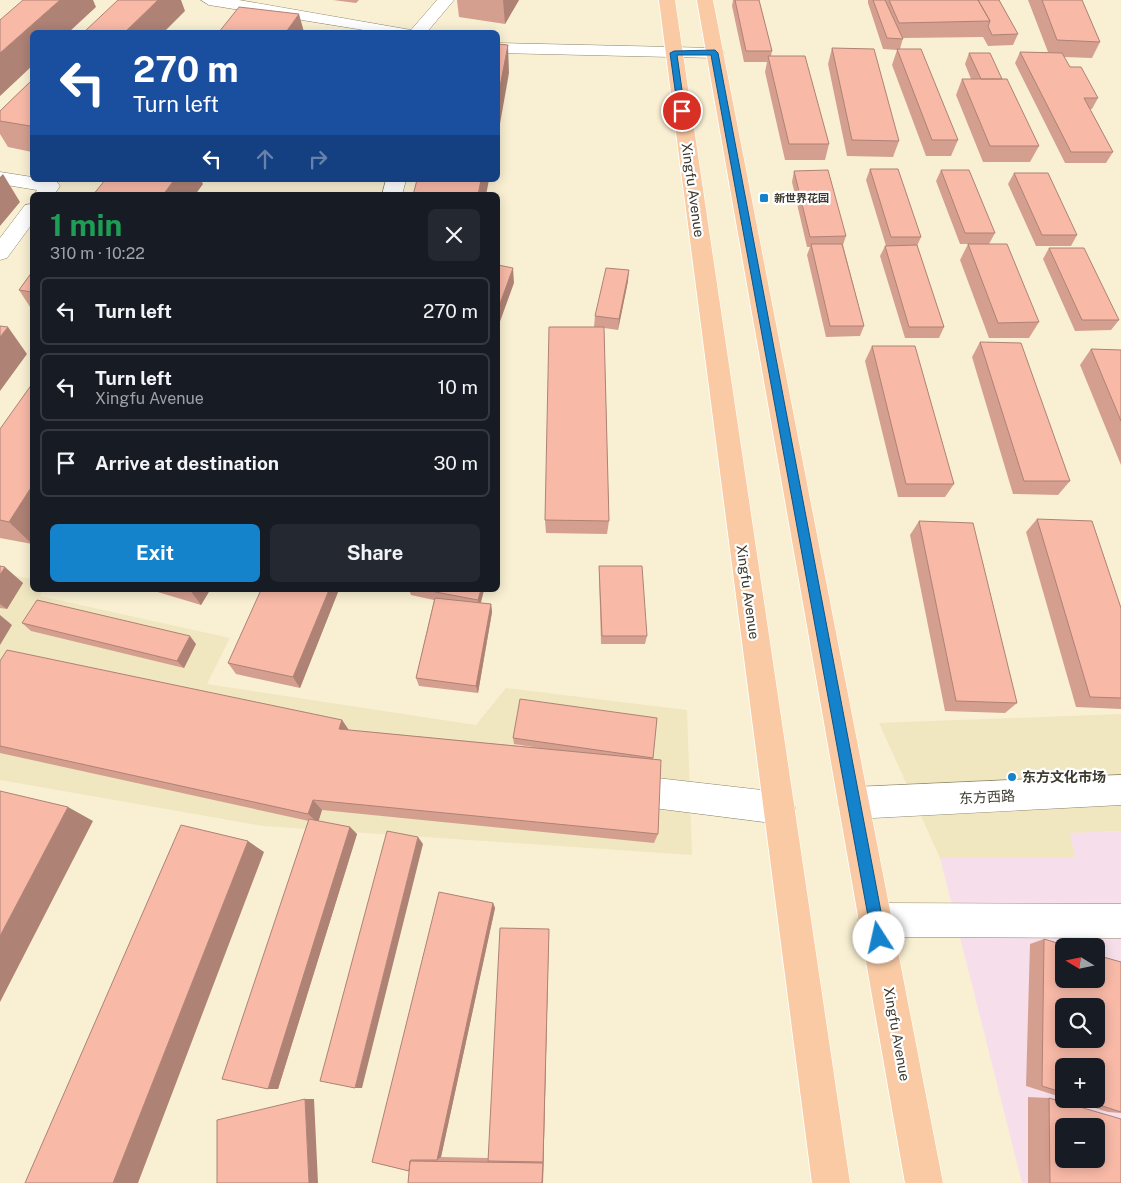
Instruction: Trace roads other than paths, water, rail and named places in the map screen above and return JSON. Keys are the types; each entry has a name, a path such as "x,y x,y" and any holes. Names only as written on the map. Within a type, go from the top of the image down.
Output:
{"main road":[{"name":"Xingfu Avenue","path":"667,0 831,1183"},
{"name":"Xingfu Avenue","path":"705,0 924,1183"}],"street":[{"path":"208,0 392,30"},
{"path":"420,30 446,0"},
{"path":"500,48 715,53"},
{"path":"0,178 47,190"},
{"path":"0,253 30,213"},
{"path":"592,785 779,808"},
{"name":"东方西路","path":"854,803 1121,790"},
{"path":"875,920 1121,921"}],"place":[{"name":"新世界花园","path":"764,198"},
{"name":"东方文化市场","path":"1012,777"}]}
